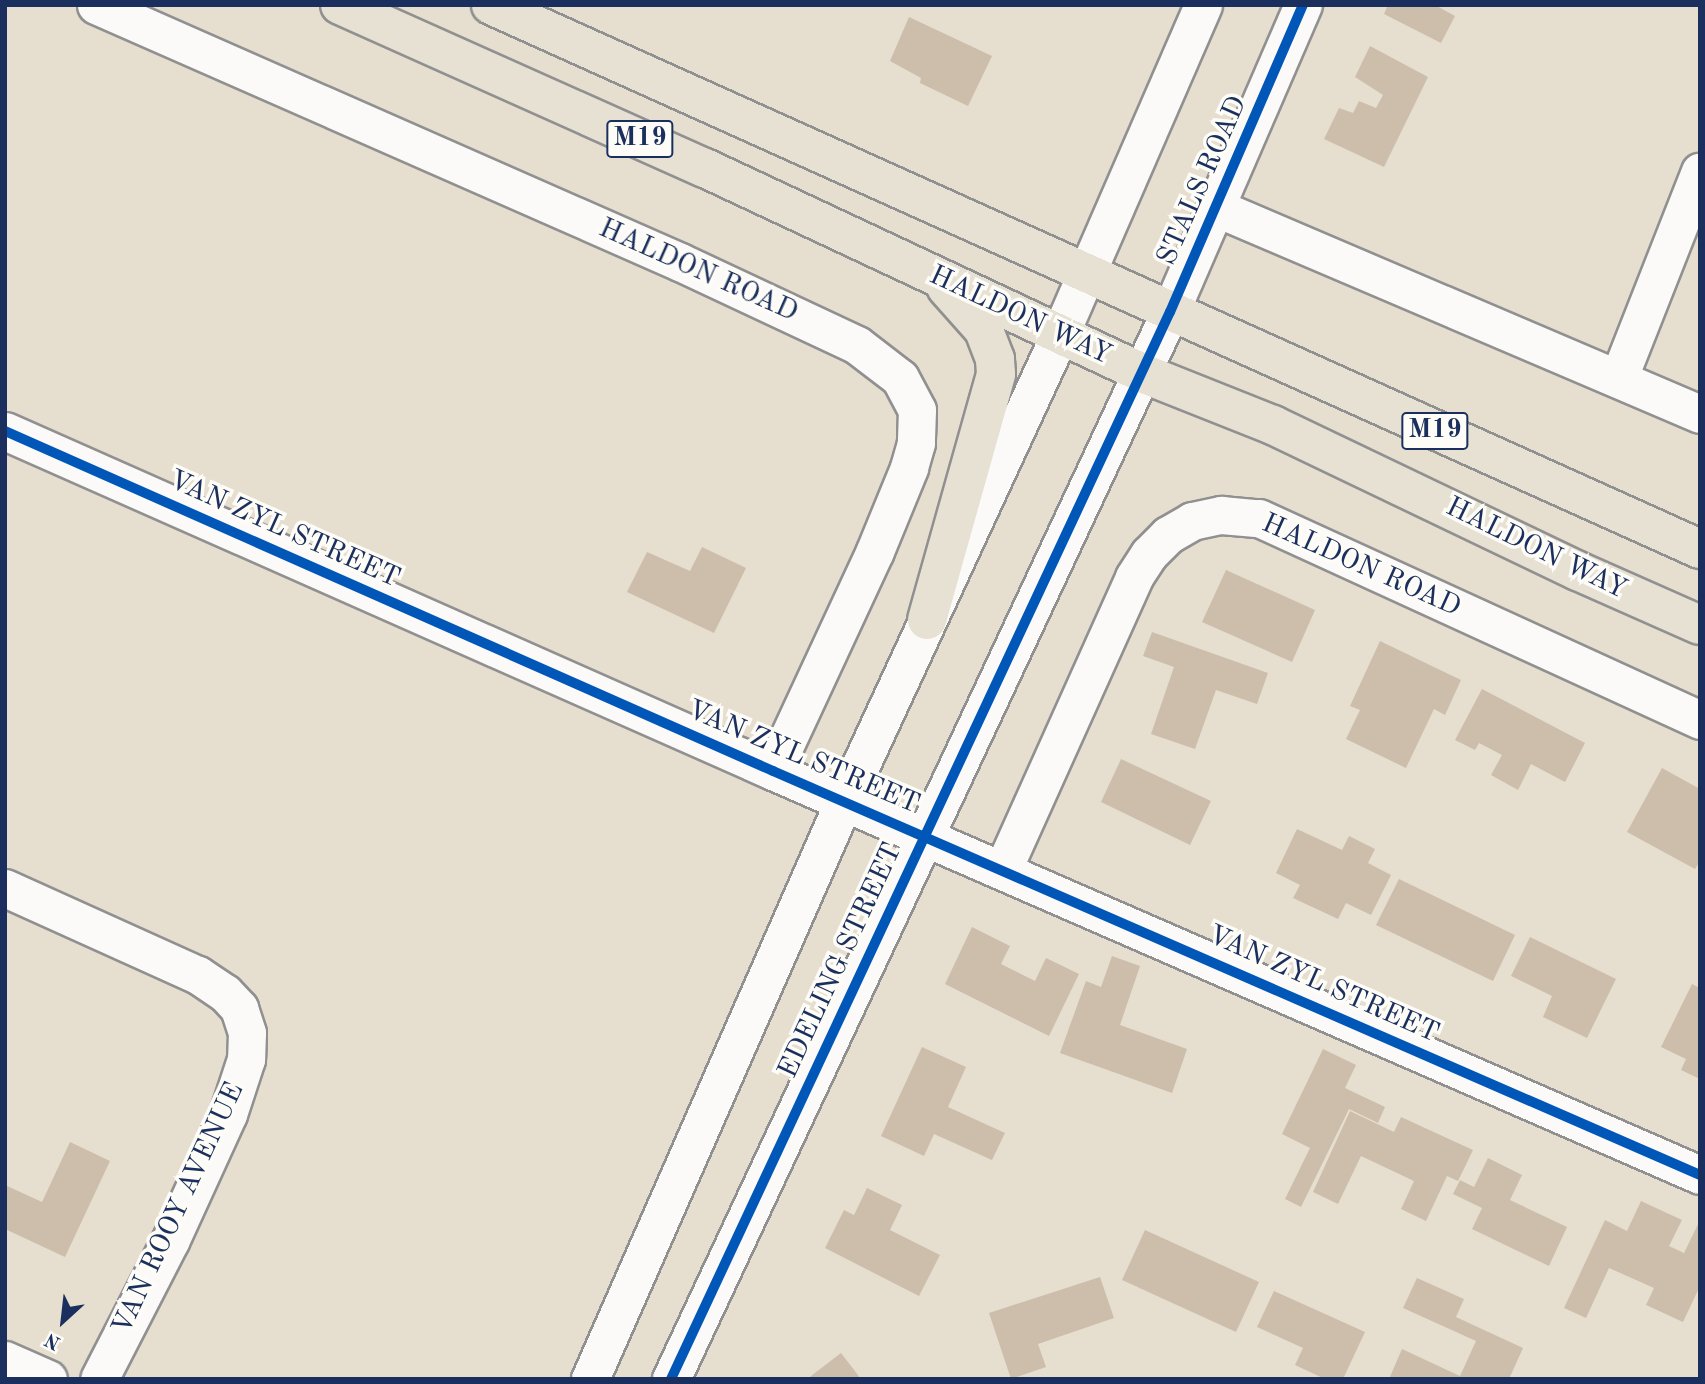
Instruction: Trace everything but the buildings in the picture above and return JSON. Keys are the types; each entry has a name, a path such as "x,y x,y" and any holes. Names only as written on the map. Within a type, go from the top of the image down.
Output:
{"highway":[{"name":"HALDON WAY","path":"340,5 564,105 1142,373 1273,425 1700,625"},
{"name":"M19","path":"491,5 1700,549"},
{"path":"564,105 587,49"},
{"path":"928,620 996,374 995,359 984,330 939,279"}],"street":[{"name":"HALDON ROAD","path":"96,5 680,262 857,345 900,378 917,410 916,443 909,468 875,551 773,771"},
{"path":"1060,334 1203,5"},
{"name":"STALS ROAD","path":"1142,373 1217,208 1303,5"},
{"path":"1619,377 1700,171"},
{"path":"1217,208 1619,377 1700,414"},
{"name":"EDELING STREET","path":"590,1379 844,801 1060,334"},
{"name":"EDELING STREET","path":"671,1379 1142,373"},
{"name":"VAN ZYL STREET","path":"5,431 773,771 1700,1175"},
{"name":"HALDON ROAD","path":"1003,869 1134,577 1149,554 1168,535 1192,521 1221,515 1259,518 1700,720"},
{"name":"VAN ROOY AVENUE","path":"5,888 198,975 239,1008 247,1033 246,1059 228,1114 170,1241 99,1379"},
{"path":"5,1360 48,1379"}],"cycle path":[{"path":"671,1379 1170,312 1303,5"},
{"path":"5,431 773,771 1700,1175"}]}
